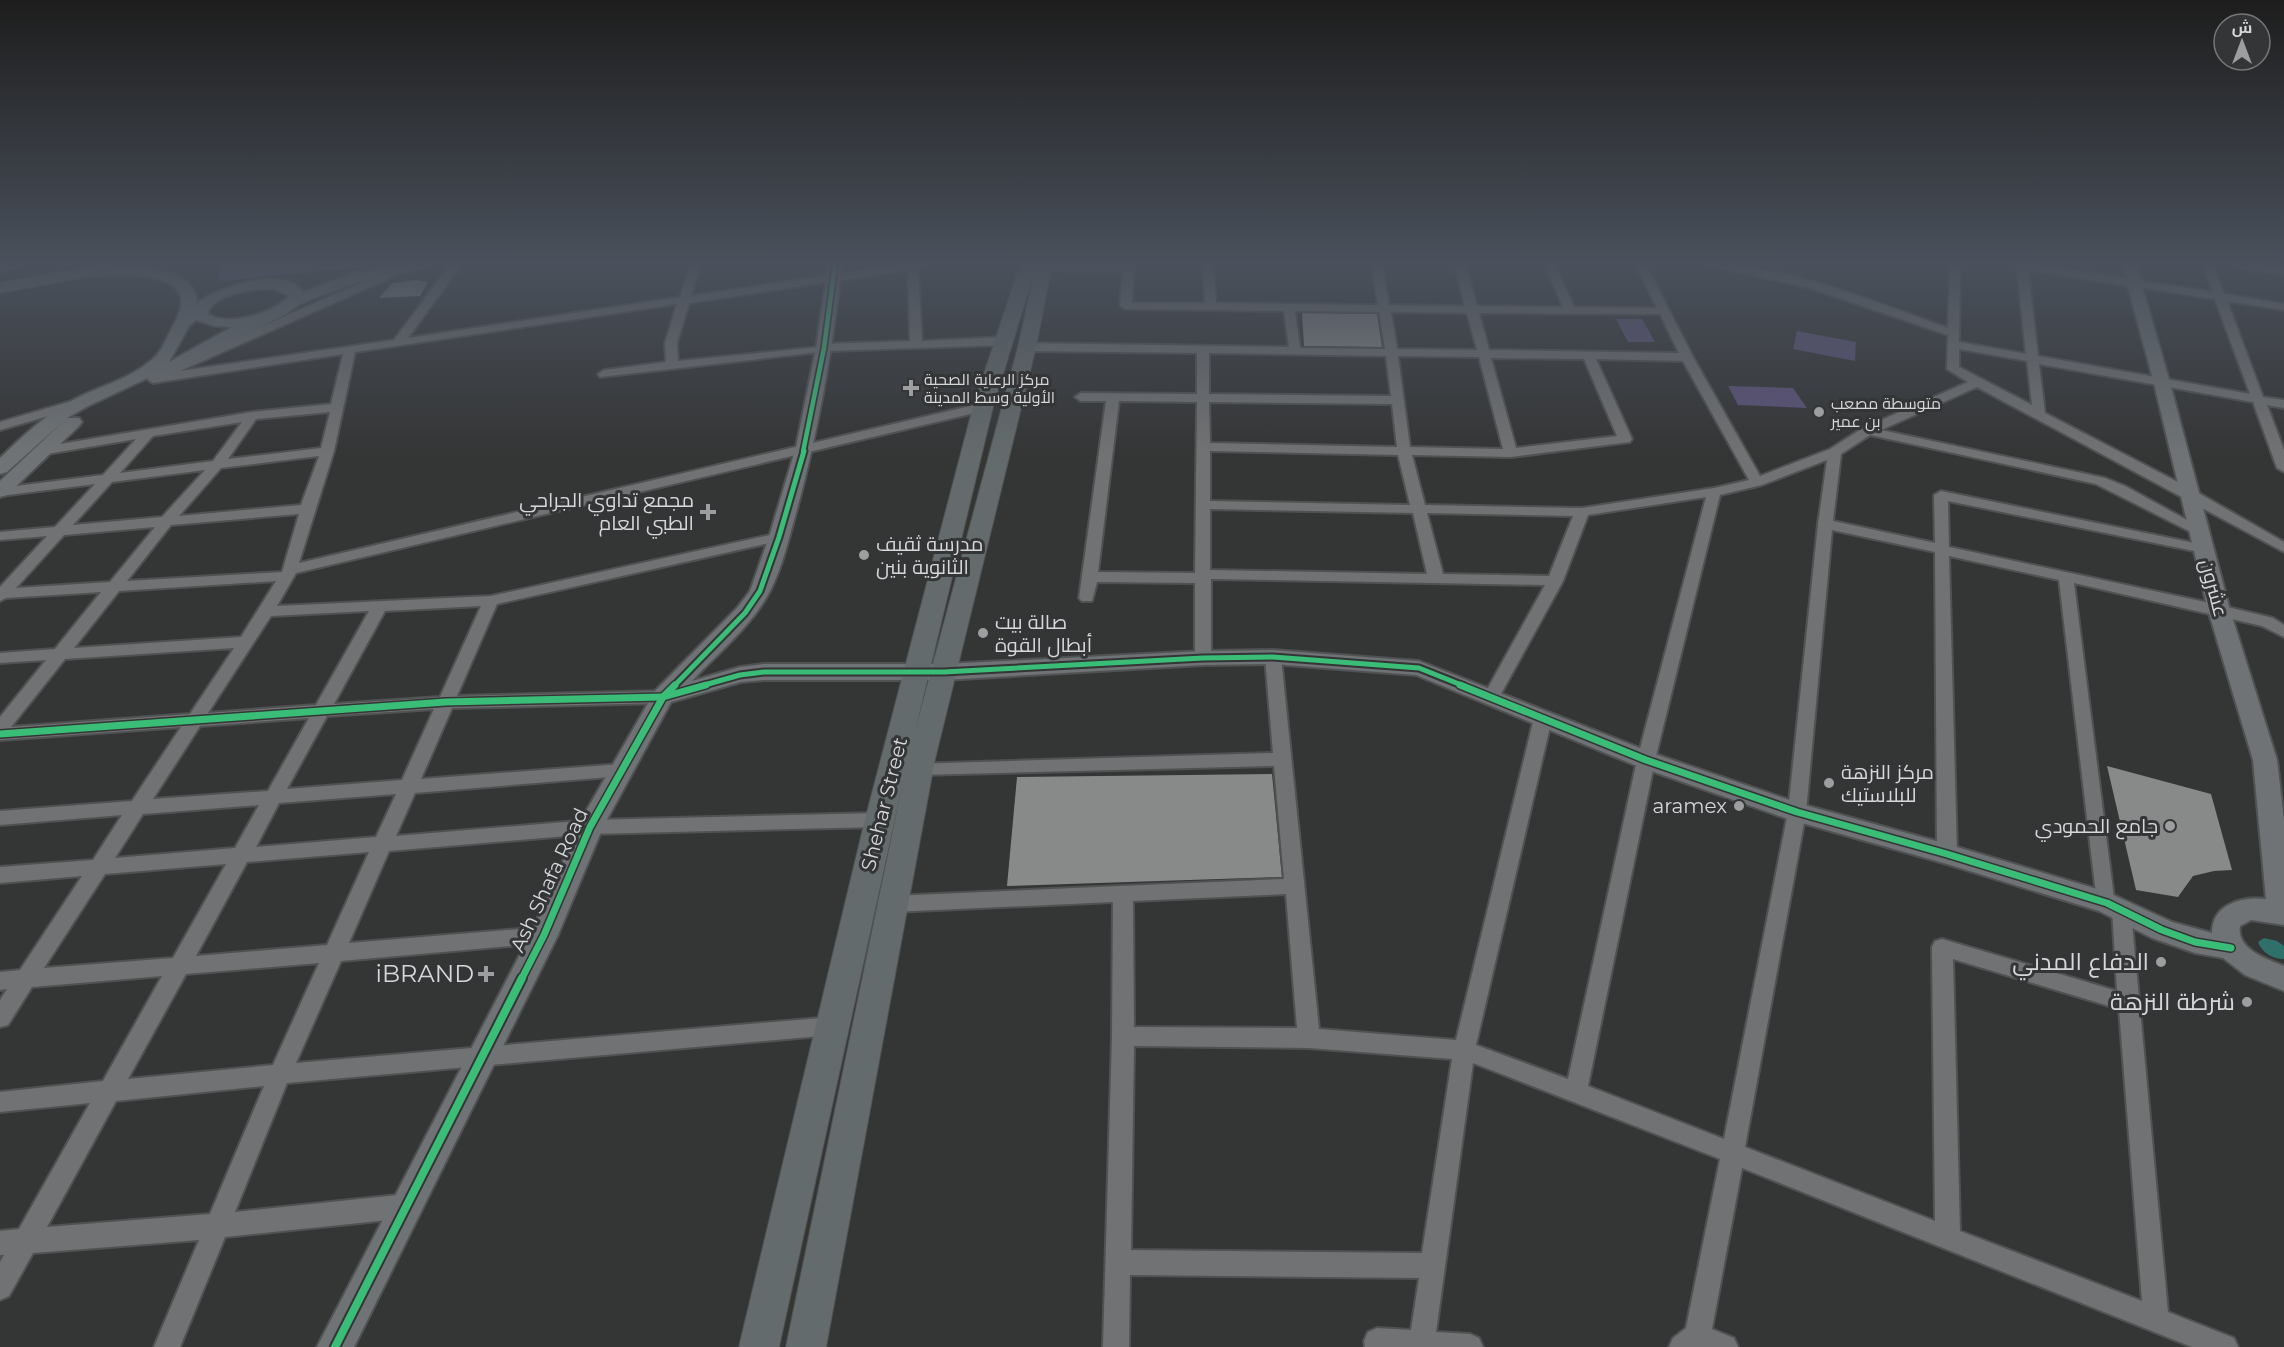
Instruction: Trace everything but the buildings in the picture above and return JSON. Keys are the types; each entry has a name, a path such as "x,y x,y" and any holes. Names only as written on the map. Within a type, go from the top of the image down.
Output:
{"main road":[{"name":"Shehar Street","path":"806,1347 919,770 944,672 1019,328"},
{"name":"Shehar Street","path":"759,1347 879,820 983,407 1015,344"}],"street":[{"path":"0,427 80,403 138,377 155,366 166,355 180,328"},
{"path":"0,468 71,423 153,379 201,349 243,328"},
{"path":"153,379 271,328"},
{"path":"397,344 409,328"},
{"path":"153,379 504,328"},
{"path":"672,365 671,343 675,328"},
{"name":"Ash Shafa Road","path":"335,1347 544,935 590,827 663,697 746,613 760,591 780,537 805,447 827,328"},
{"path":"916,328 916,344"},
{"path":"1292,328 1295,351"},
{"path":"1387,328 1404,451 1436,578"},
{"path":"1477,328 1511,453"},
{"path":"1672,328 1757,482"},
{"path":"1926,328 1955,339 2033,359 2284,404"},
{"path":"1955,328 1953,369 2190,494 2284,548"},
{"path":"2029,328 2039,414"},
{"name":"عشرون","path":"2146,328 2219,610 2265,760 2283,914"},
{"path":"2232,328 2284,468"},
{"path":"604,374 824,349 916,344 1687,357"},
{"path":"0,1018 246,642 288,573 327,451 350,350"},
{"path":"1203,350 1203,658"},
{"path":"1203,447 1511,453 1625,439 1589,356"},
{"path":"1202,505 1582,512 1714,492 1757,482 1835,452 1868,431 1977,382"},
{"path":"1081,397 1397,400"},
{"path":"1087,598 1113,398"},
{"path":"0,492 38,443 80,403"},
{"path":"0,427 38,443 149,433 252,416 338,406"},
{"path":"1,595 288,573 805,447 983,407"},
{"path":"0,729 167,521 217,465 252,416"},
{"path":"1868,431 2100,481 2120,489 2202,540"},
{"path":"1,595 59,530 111,478 149,433"},
{"path":"0,492 327,451"},
{"path":"1725,1347 1690,1342 1732,1153 1797,812 1825,524 1835,452"},
{"path":"1576,1092 1646,760 1714,492"},
{"path":"1947,854 1941,495 2202,540"},
{"path":"0,536 307,509"},
{"path":"1491,697 1555,580 1582,512"},
{"path":"1825,524 2219,610 2266,622 2284,632"},
{"path":"266,611 491,601 780,537"},
{"path":"1090,578 1202,576 1555,580"},
{"path":"2066,576 2128,1003 2156,1320"},
{"path":"167,1347 280,1074 491,601"},
{"path":"0,1287 380,606"},
{"path":"0,658 246,642"},
{"path":"1273,657 1309,1038"},
{"path":"0,734 446,702 663,697 740,675 944,672 1203,658 1273,657 1419,668 1646,760 1797,812 1947,854 2114,908 2195,942 2231,948 2251,963 2284,979"},
{"path":"1422,1342 1464,1050 1543,718"},
{"path":"919,770 1282,759"},
{"path":"0,818 622,771"},
{"path":"0,875 590,827 879,820"},
{"path":"892,904 1294,886"},
{"path":"1116,1347 1123,1036 1123,894"},
{"path":"2231,948 2224,932 2227,920 2238,912 2254,909 2283,914"},
{"path":"0,981 544,935"},
{"path":"1948,1238 1942,947 2128,1003"},
{"path":"0,1102 280,1074 832,1026"},
{"path":"1123,1036 1309,1038 1464,1050 2225,1347"},
{"path":"0,1243 217,1226 407,1206"},
{"path":"1118,1262 1432,1266"},
{"path":"1378,1347 1377,1341 1422,1342 1470,1347"}],"shaded area":[{"path":"1621,328 1647,328 1655,342 1628,342"},
{"path":"1797,331 1856,342 1855,361 1793,349"},
{"path":"1728,386 1793,388 1807,408 1738,405"}],"water":[{"path":"2264,938 2277,941 2284,946 2284,959 2272,957 2262,949 2258,942"}],"cycle path":[{"path":"335,1347 544,935 590,827 663,697 745,613 760,591 779,537 805,447 827,328"},
{"path":"0,734 446,702 663,697 740,675 764,672 944,672 1203,658 1273,657 1419,668 1646,760 1797,812 1947,854 2107,903 2162,930 2195,942 2231,948"}],"place":[{"name":"مركز الرعاية الصحية الأولية وسط المدينة","path":"911,388"},
{"name":"متوسطة مصعب بن عمير","path":"1819,412"},
{"name":"مجمع تداوي الجراحي الطبي العام","path":"708,512"},
{"name":"مدرسة ثقيف الثانوية بنين","path":"864,555"},
{"name":"صالة بيت أبطال القوة","path":"983,633"},
{"name":"مركز النزهة للبلاستيك","path":"1829,783"},
{"name":"aramex","path":"1739,806"},
{"name":"جامع الحمودي","path":"2170,826"},
{"name":"الدفاع المدني","path":"2161,962"},
{"name":"iBRAND","path":"486,974"},
{"name":"شرطة النزهة","path":"2247,1002"}]}
